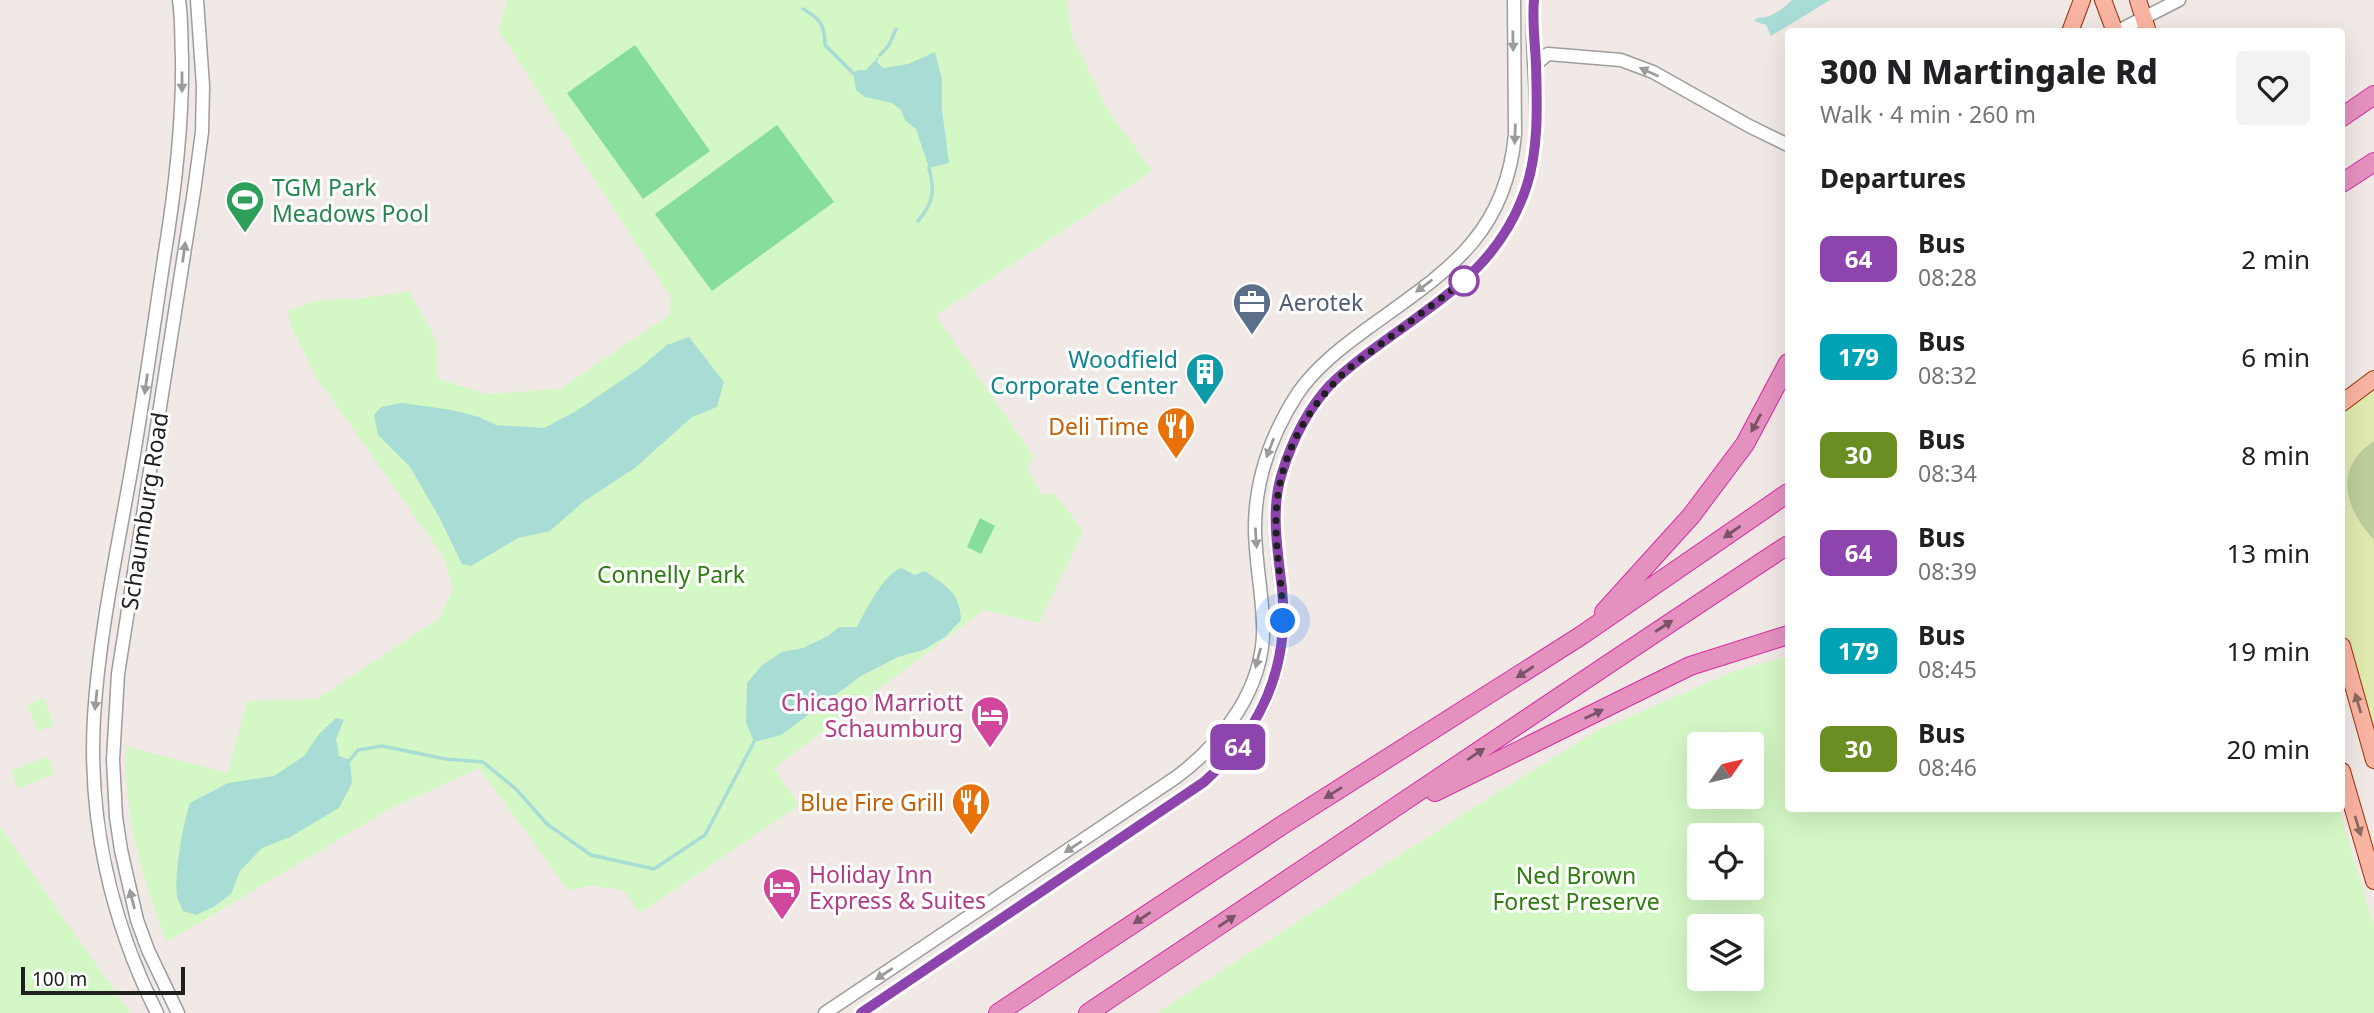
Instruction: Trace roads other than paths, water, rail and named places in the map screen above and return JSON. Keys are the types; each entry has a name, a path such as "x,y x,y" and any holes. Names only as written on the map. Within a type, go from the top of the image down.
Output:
{"highway":[{"path":"2345,115 2374,95"},
{"path":"2345,181 2374,162"},
{"path":"1582,635 1691,516 1745,444 1785,369"},
{"path":"998,1013 1284,824 1582,635 1785,495"},
{"path":"1088,1013 1785,547"},
{"path":"1379,820 1690,666 1785,636"}],"main road":[{"path":"2072,28 2082,0"},
{"path":"2103,0 2114,28"},
{"path":"2138,0 2146,25"},
{"path":"2345,387 2374,374"},
{"path":"2345,401 2374,379"},
{"path":"2345,657 2374,760"},
{"path":"2345,781 2374,881"}],"street":[{"name":"Schaumburg Road","path":"157,1013 139,977 121,928 105,865 97,815 94,747 103,632 145,393 176,176 182,85 181,13 178,0"},
{"name":"Schaumburg Road","path":"178,1013 154,964 137,920 116,817 113,760 118,674 202,132 203,86 197,0"},
{"path":"825,1013 1175,778 1205,754 1229,725 1252,684 1262,644 1263,625 1255,527 1261,475 1269,448 1300,391 1317,370 1461,257 1490,219 1508,182 1513,156 1514,0"},
{"path":"861,1013 1204,782 1243,743 1270,691 1282,642 1283,599 1276,502 1281,475 1292,445 1309,413 1332,384 1366,354 1471,275 1491,255 1510,227 1528,183 1533,156 1536,64 1534,0"},
{"path":"2146,25 2179,0"},
{"path":"1513,66 1536,64 1548,54 1620,60 1653,72 1785,144"}],"water":[{"path":"1792,0 1830,0 1771,36 1766,25 1754,21 1776,13"},
{"path":"935,52 942,79 942,110 949,163 929,168 916,129 905,120 901,110 892,103 865,97 856,90 853,73 866,70 880,55 877,62 883,68 908,64"},
{"path":"689,337 724,382 717,407 692,417 635,468 583,502 550,531 518,538 471,566 462,564 410,467 378,435 374,415 381,407 402,403 452,410 496,425 544,428 578,410 641,367 667,345"},
{"path":"901,568 915,575 925,571 945,586 958,602 961,620 945,637 923,650 898,657 861,676 781,735 754,742 746,722 747,683 762,665 782,652 803,648 828,636 839,627 857,627 881,586"},
{"path":"336,718 344,720 336,739 339,756 350,760 352,783 339,808 290,837 262,848 240,871 231,894 215,906 196,915 183,911 177,896 177,875 190,803 228,783 274,776 304,756 319,734"}],"waterway":[{"path":"803,9 817,19 823,28 825,45 853,73"},
{"path":"880,55 889,45 896,29"},
{"path":"918,221 932,196 929,168"},
{"path":"350,760 358,750 382,746 446,759 483,762 516,789 547,824 591,855 654,869 705,835 754,742"}],"place":[{"name":"TGM Park Meadows Pool","path":"245,234"},
{"name":"Aerotek","path":"1252,336"},
{"name":"Woodfield Corporate Center","path":"1205,406"},
{"name":"Deli Time","path":"1176,460"},
{"name":"Chicago Marriott Schaumburg","path":"990,749"},
{"name":"Blue Fire Grill","path":"971,836"},
{"name":"Holiday Inn Express & Suites","path":"782,921"}],"park label":[{"name":"Connelly Park","path":"671,574"},
{"name":"Ned Brown Forest Preserve","path":"1576,888"}]}
